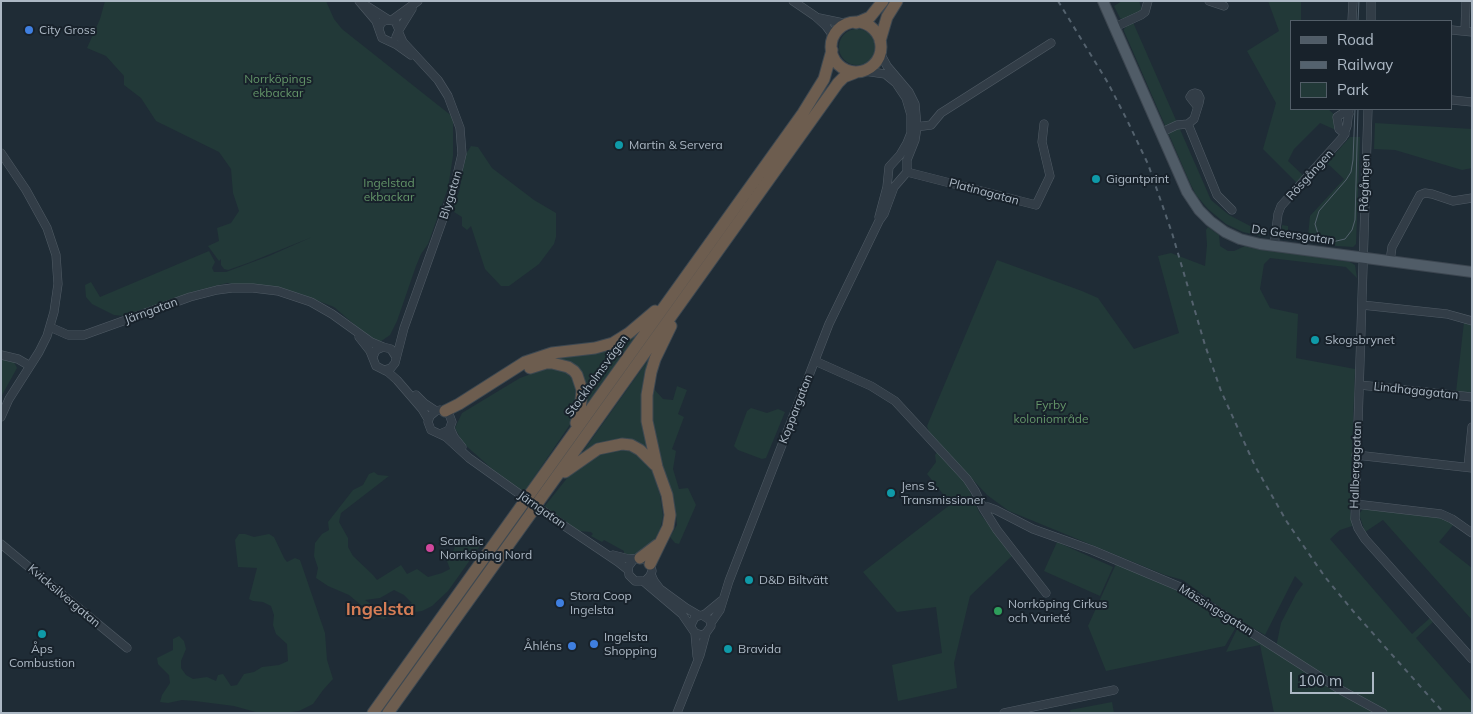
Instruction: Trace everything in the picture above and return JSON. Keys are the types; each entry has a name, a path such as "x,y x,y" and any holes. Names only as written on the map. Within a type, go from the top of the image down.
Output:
{"highway":[{"path":"882,1 870,17 839,30 833,43 838,64 847,70 860,71 873,66 880,53 880,41 887,17 897,1"},
{"path":"852,23 865,24 873,29 880,41"},
{"name":"Stockholmsvägen","path":"535,497 554,481 640,350 670,298 818,90 827,71 833,43"},
{"name":"Stockholmsvägen","path":"373,713 535,497 570,438 690,291 844,76 860,71"},
{"path":"644,564 668,527 670,514 667,495 657,467 647,420 647,395 651,372 669,330 690,291"},
{"path":"446,417 459,404 525,362 552,353 595,348 620,339 670,298"},
{"path":"446,417 456,413 526,369 546,363 559,364 578,375 582,390 580,411 570,438"},
{"path":"554,481 598,448 613,445 631,445 640,450 657,467"},
{"name":"Stockholmsvägen","path":"388,713 527,508"},
{"path":"399,713 405,689"}],"main road":[{"name":"De Geersgatan","path":"1103,1 1187,192 1198,210 1210,221 1231,235 1249,242 1472,272"}],"street":[{"path":"360,1 397,24 399,32"},
{"path":"360,1 376,21 382,38 388,41 395,39 417,2"},
{"path":"793,1 826,26 833,43"},
{"path":"1209,1 1224,6"},
{"path":"1352,20 1353,1"},
{"path":"1371,1 1371,20"},
{"path":"1453,30 1469,32 1466,1"},
{"path":"378,28 383,21 390,20 417,2"},
{"path":"1115,27 1145,12 1147,2"},
{"path":"815,16 852,23"},
{"name":"Blygatan","path":"396,360 404,328 454,188 462,154 460,128 453,105 443,88 404,42 399,32"},
{"name":"Blygatan","path":"388,41 401,47 424,66"},
{"path":"895,161 901,161 905,172 893,178 889,173 890,165 895,161 907,143 915,127 931,125 941,113 1051,43"},
{"name":"Koppargatan","path":"711,623 717,616 721,601 829,324 884,214 894,187 905,172 915,140 916,111 912,98 906,87 887,66 880,53"},
{"name":"Koppargatan","path":"860,71 885,74 896,83 906,98 915,127"},
{"path":"1453,100 1472,102"},
{"path":"1160,132 1177,125 1188,124 1194,119 1197,106"},
{"name":"Rågången","path":"1363,258 1368,110"},
{"name":"Rösgången","path":"1274,246 1278,214 1281,206 1332,150 1344,134 1349,112 1337,117 1337,125 1344,134"},
{"name":"Platinagatan","path":"905,172 1036,205 1050,176 1042,142 1044,124"},
{"path":"1188,124 1217,195 1232,210"},
{"path":"1,154 36,207 47,228 56,255 58,269 57,300 50,327 42,346 9,399 1,416"},
{"name":"Koppargatan","path":"879,221 889,173"},
{"path":"1390,261 1392,247 1420,195 1432,194 1453,201 1472,198"},
{"name":"Hallbergagatan","path":"1363,258 1355,518 1361,534 1472,659"},
{"name":"Järngatan","path":"50,327 68,335 84,335 190,297 232,288 278,291 298,297 324,309 371,342 384,347"},
{"path":"1362,305 1448,314 1472,321"},
{"name":"Järngatan","path":"349,326 368,347 373,357"},
{"name":"Blygatan","path":"384,347 396,341 404,328"},
{"path":"384,370 390,368 396,360 394,352 384,347 376,350 373,357 376,366 397,380 422,410 428,419 431,430 440,434 446,432 446,417 432,412 428,419"},
{"path":"1,355 18,359 30,366"},
{"name":"Järngatan","path":"396,360 396,370 402,378 424,404 446,417 457,441 483,467"},
{"path":"815,361 871,386 899,405 967,479 997,530 1046,593"},
{"name":"Lindhagagatan","path":"1360,385 1472,397"},
{"path":"1356,455 1470,468 1472,427"},
{"name":"Järngatan","path":"440,434 469,458 628,570 632,579 643,581"},
{"path":"1355,504 1441,514 1457,522 1472,533"},
{"name":"Mässingsgatan","path":"983,508 996,510 1033,529 1092,550 1180,587 1339,688 1383,713"},
{"name":"Kvicksilvergatan","path":"1,544 127,648"},
{"name":"Järngatan","path":"602,551 644,564"},
{"path":"628,570 629,564 644,564"},
{"path":"644,564 647,579 643,581 675,607 691,625 695,633 698,661"},
{"path":"644,564 660,589 686,608 710,620 711,623 677,713"},
{"name":"Koppargatan","path":"701,615 721,601"},
{"path":"691,625 693,619 701,615"},
{"path":"695,633 702,635 706,633"},
{"path":"1004,713 1114,690"}],"green space":[{"name":"Norrköpings ekbackar","path":"105,1 326,1 334,19 342,29 453,117 453,156 448,188 428,244 421,254 397,321 390,335 377,344 334,307 298,293 227,283 192,292 125,316 114,315 92,304 86,297 85,285 91,282 100,297 209,251 215,262 212,268 214,272 226,272 312,237 248,263 228,270 224,269 221,265 221,259 219,261 208,246 219,241 217,228 231,223 239,211 233,193 231,169 219,152 156,121 141,98 124,85 124,76 106,56 87,48 100,19"},
{"path":"1122,1 1139,1 1140,12 1124,20 1120,18 1114,6"},
{"path":"1268,1 1301,1 1301,20 1290,20 1290,110 1329,110 1337,117 1345,134 1320,123 1294,149 1288,161 1307,179 1300,186 1263,149 1276,103 1247,51 1279,31"},
{"path":"1132,20 1211,200 1229,215 1267,233 1266,237 1243,232 1226,224 1208,209 1196,195 1124,31"},
{"path":"857,29 864,30 870,34 874,40 874,54 870,60 864,64 857,65 850,64 844,60 840,54 839,47 840,40 844,34 850,30"},
{"path":"1375,123 1472,129 1472,168 1462,170 1395,150 1374,149"},
{"path":"1350,137 1360,137 1356,244 1353,247 1337,246 1281,238 1282,225 1288,226 1288,233 1308,236 1310,216 1344,179 1327,163"},
{"path":"471,146 478,147 492,168 534,200 556,213 556,237 554,244 539,264 509,286 501,286 485,269 471,226 467,230 462,226 462,217 454,212 453,205 459,192 466,154"},
{"name":"Fyrby koloniområde","path":"1208,227 1219,235 1220,246 1228,251 1234,251 1245,246 1350,262 1355,265 1357,278 1346,267 1270,258 1264,264 1260,289 1270,308 1298,314 1296,358 1355,369 1350,509 1352,526 1340,530 1330,539 1412,634 1430,618 1433,622 1416,638 1472,702 1472,713 1274,713 1260,645 1226,652 1239,625 1276,647 1281,623 1303,584 1295,576 1265,635 1229,614 1183,580 1165,575 1009,511 987,495 929,432 927,426 997,260 1098,298 1134,349 1179,333 1158,256 1171,253 1205,266 1206,230"},
{"path":"1464,322 1472,324 1472,390 1469,393 1456,392"},
{"path":"641,329 584,408 586,389 582,375 553,360 553,356"},
{"path":"653,353 651,455 633,443 577,460"},
{"path":"1,357 13,360 17,368 1,397"},
{"path":"553,368 564,371 573,379 578,407 571,423 524,492 491,468 463,443 455,428 462,413 520,378"},
{"path":"677,386 687,390 678,414 684,417 672,449 676,451 673,469 679,489 688,488 696,505 679,544 675,543 670,537 677,525 674,500 660,463 650,417 651,389 654,389 663,399 673,400"},
{"path":"751,408 767,413 778,409 785,412 766,458 762,459 738,450 734,446 747,411"},
{"path":"616,448 631,450 644,457 651,468 660,495 663,516 660,530 655,539 640,554 632,556 604,540 602,542 591,536 593,534 591,532 578,531 544,507 568,477 587,460 602,452"},
{"path":"938,451 964,479 979,512 1012,556 970,596 954,663 957,688 898,701 892,665 942,653 936,607 897,612 863,572 951,504 927,474 936,462 935,455"},
{"path":"374,472 378,475 389,476 341,513 339,522 348,538 348,547 353,556 377,580 401,565 407,574 417,569 428,577 450,569 447,561 448,554 454,550 456,542 462,537 478,540 480,546 448,591 432,606 422,611 408,613 401,608 412,603 404,595 394,590 380,598 365,600 387,617 384,619 374,616 349,595 328,586 316,578 318,568 314,556 315,543 322,534 329,530 328,522 353,490 363,485 369,474"},
{"path":"1363,509 1441,518 1454,524 1439,542 1472,568 1472,620 1383,520 1365,532 1359,514"},
{"path":"239,534 254,537 269,534 274,537 287,562 295,558 300,560 325,633 327,660 333,679 313,704 299,711 259,713 234,706 195,701 160,702 170,683 169,675 158,664 157,658 173,650 173,639 179,636 184,641 186,649 181,661 181,668 186,675 193,679 207,677 216,681 218,675 223,674 231,686 237,685 244,674 254,672 262,667 279,665 288,661 287,644 276,634 271,606 249,599 257,568 238,567 235,540"},
{"path":"1057,542 1113,567 1100,596 1044,571"},
{"path":"1116,564 1183,593 1236,627 1225,646 1106,671 1088,626"},
{"path":"1112,702 1114,713 1071,713 1070,710"}],"tram line":[{"path":"1358,20 1359,1"},
{"path":"1355,110 1351,172 1319,211 1315,224 1318,234 1327,241 1332,242 1345,239 1352,230 1355,220 1358,110"}],"railway":[{"path":"1058,1 1108,83 1148,164 1172,233 1205,345 1221,391 1255,466 1287,522 1325,577 1444,713"}],"place":[{"name":"City Gross","path":"29,30"},
{"name":"Martin & Servera","path":"619,145"},
{"name":"Gigantprint","path":"1096,179"},
{"name":"Skogsbrynet","path":"1315,340"},
{"name":"Jens S. Transmissioner","path":"891,493"},
{"name":"Scandic Norrköping Nord","path":"430,548"},
{"name":"D&D Biltvätt","path":"749,580"},
{"name":"Stora Coop Ingelsta","path":"560,603"},
{"name":"Norrköping Cirkus och Varieté","path":"998,611"},
{"name":"Åps Combustion","path":"42,634"},
{"name":"Ingelsta Shopping","path":"594,644"},
{"name":"Åhléns","path":"572,646"},
{"name":"Bravida","path":"728,649"}],"district":[{"name":"Ingelsta","path":"380,610"}],"park label":[{"name":"Ingelstad ekbackar","path":"389,190"}]}
